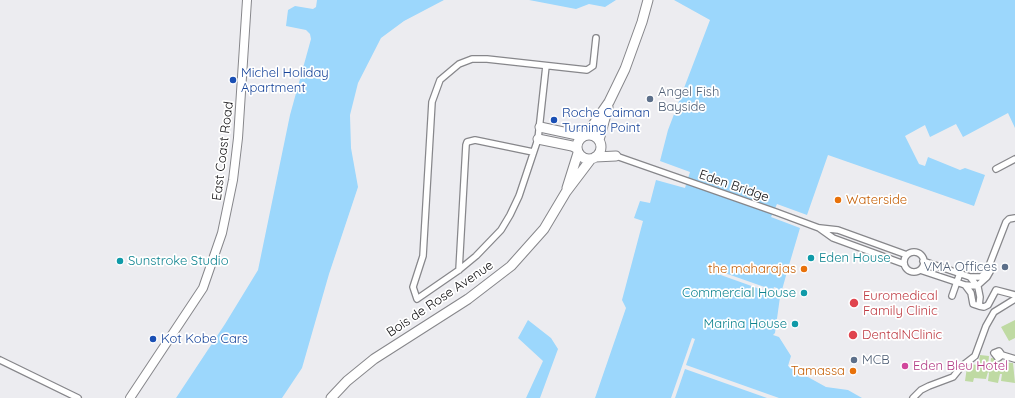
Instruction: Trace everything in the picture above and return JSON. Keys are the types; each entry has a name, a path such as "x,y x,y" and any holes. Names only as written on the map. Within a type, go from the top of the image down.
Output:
{"main road":[{"name":"East Coast Road","path":"130,398 203,288 212,267 233,180 238,138 247,0"},
{"path":"577,150 577,141 584,135 609,102 625,69 642,22 648,0"},
{"path":"593,158 600,153 600,142 609,102"},
{"path":"540,128 593,135 616,156"},
{"path":"538,139 572,146 583,158 616,156"},
{"name":"Bois de Rose Avenue","path":"566,192 577,150"},
{"name":"Bois de Rose Avenue","path":"331,398 347,381 374,359 468,299 511,266 544,229 566,192 593,158"}],"street":[{"path":"546,66 538,139 519,196 501,230 459,270 416,299 414,287 423,256 432,102 434,92 440,80 450,70 459,64 472,59 487,59 584,70 593,66 596,38"},
{"path":"459,270 467,142 475,140 533,152"},
{"name":"Eden Bridge","path":"616,156 819,228"},
{"path":"996,169 1015,159"},
{"path":"819,228 838,230 907,255 917,253 923,261 970,277 981,277 987,271 1006,222 1009,219 1015,218"},
{"path":"819,228 835,238 904,264 909,271 913,272 920,270 965,285 977,286 987,278 994,264 999,241"},
{"path":"904,264 907,255"},
{"path":"920,270 923,261"},
{"path":"952,296 960,273"},
{"path":"970,277 977,286 980,296 979,306"},
{"path":"965,285 971,293 973,304 979,306 988,305 996,290 1000,289 1015,295"},
{"path":"913,398 921,390 953,377 962,366 975,356 986,326 994,312 1015,299"},
{"path":"1002,355 1015,358"},
{"path":"0,360 78,398"}],"green space":[{"path":"1015,320 1015,338 1009,341 1001,327"},
{"path":"980,355 989,356 988,366 990,366 991,358 1002,359 1001,368 1003,362 1013,363 1015,383 1001,381 1002,374 1000,374 998,383 988,381 988,372 986,379 974,378 973,382 965,381 967,367 969,367 969,364 978,365 978,368"}],"water":[{"path":"317,0 444,0 404,21 381,38 358,83 350,115 351,148 358,187 329,274 302,368 282,398 176,398 225,324 258,270 290,115 311,39 310,34 306,30 286,26 288,10 295,6 313,9 316,7"},
{"path":"529,0 616,0 605,7 589,4 576,9"},
{"path":"674,0 1015,0 1015,128 1008,113 963,137 956,124 930,137 925,125 905,136 919,164 925,166 928,157 960,170 965,168 985,175 974,206 828,155 807,215 777,204 771,217 800,228 780,297 775,333 773,335 779,337 791,356 788,366 826,387 848,390 862,398 595,398 626,308 622,300 643,221 634,218 640,201 650,203 656,180 685,188 690,172 660,161 668,130 710,20"},
{"path":"528,320 551,338 558,349 540,398 526,398 543,361 518,338"}],"pier":[{"path":"719,271 773,290 774,287 777,288 776,291 781,293 780,297 774,294 773,297 770,296 771,293 718,274"},
{"path":"692,338 695,339 686,365 779,398 767,398 685,369 675,398 671,398"}],"place":[{"name":"Michel Holiday Apartment","path":"233,80"},
{"name":"Angel Fish Bayside","path":"650,99"},
{"name":"Roche Caiman Turning Point","path":"554,120"},
{"name":"Waterside","path":"838,200"},
{"name":"Eden House","path":"811,258"},
{"name":"Sunstroke Studio","path":"120,261"},
{"name":"VMA Offices","path":"1005,267"},
{"name":"the maharajas","path":"804,269"},
{"name":"Commercial House","path":"804,293"},
{"name":"Euromedical Family Clinic","path":"854,303"},
{"name":"Marina House","path":"795,324"},
{"name":"DentalNClinic","path":"853,335"},
{"name":"Kot Kobe Cars","path":"153,339"},
{"name":"MCB","path":"854,360"},
{"name":"Eden Bleu Hotel","path":"905,366"},
{"name":"Tamassa","path":"853,371"}]}
